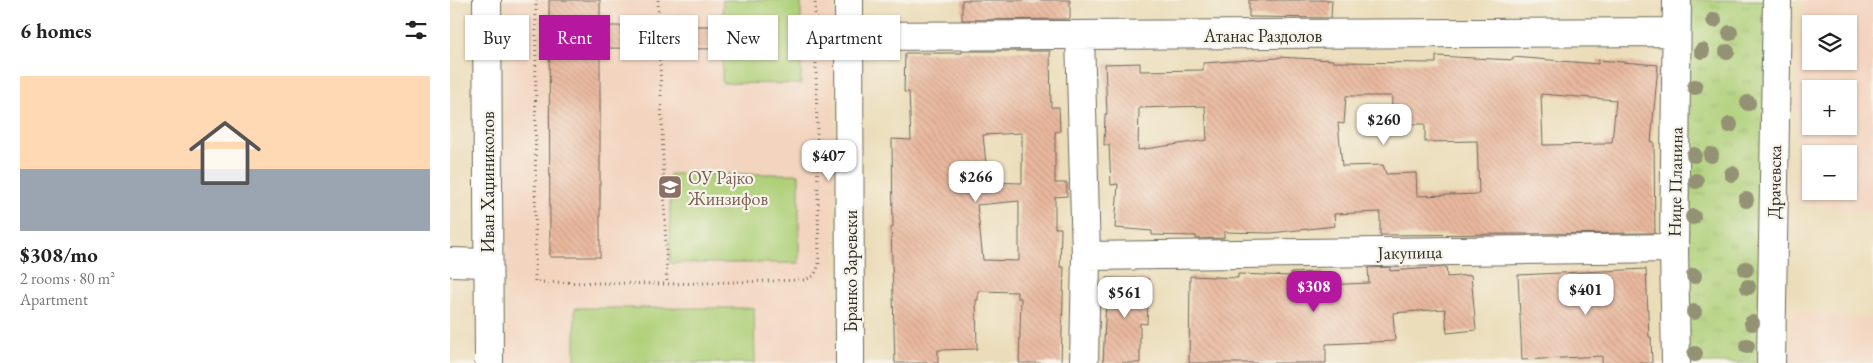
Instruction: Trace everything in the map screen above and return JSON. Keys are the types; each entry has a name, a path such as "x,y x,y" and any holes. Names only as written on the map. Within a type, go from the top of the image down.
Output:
{"street":[{"name":"Иван Хаџиниколов","path":"487,0 489,363"},
{"name":"Бранко Заревски","path":"849,0 849,15"},
{"name":"Ниџе Планина","path":"1676,363 1674,248 1677,0"},
{"name":"Драчевска","path":"1771,363 1777,0"},
{"name":"Атанас Раздолов","path":"900,36 1676,32"},
{"path":"1080,36 1086,256 1084,363"},
{"name":"Бранко Заревски","path":"850,60 850,363"},
{"name":"Јакупица","path":"1086,256 1674,248"},
{"path":"450,262 487,263"}],"path":[{"path":"536,0 535,282 667,284 804,280 814,276 819,265 815,0"},
{"path":"658,0 667,284"}],"shaded area":[{"name":"ОУ Рајко Жинзифов","path":"505,0 834,0 834,15 788,15 788,60 834,60 835,363 506,363 505,60 529,60 529,15 505,15"},
{"path":"1804,0 1873,0 1873,213 1795,202 1797,74 1802,21 1802,70 1857,70 1857,15 1803,15"},
{"path":"1792,311 1873,318 1873,363 1790,363"}],"green space":[{"path":"723,0 801,0 801,15 788,15 788,60 801,60 801,84 722,83 722,60 778,60 778,15 723,15"},
{"path":"1677,0 1777,0 1773,363 1676,363"},
{"path":"670,174 799,174 799,263 670,263"},
{"path":"575,308 754,308 755,363 575,363"}],"building":[{"path":"549,0 600,0 600,15 549,15"},
{"path":"962,0 1070,0 1070,19 962,20"},
{"path":"1249,0 1332,0 1331,18 1249,17"},
{"path":"610,26 620,26 620,48 610,48"},
{"path":"698,26 708,26 708,49 698,49"},
{"path":"962,51 1050,51 1051,107 1059,107 1060,131 1055,132 1055,183 1067,183 1067,196 1055,197 1055,228 1061,228 1060,267 1064,267 1061,363 1019,363 1021,298 1017,298 1017,292 978,291 978,300 976,300 977,349 938,350 938,363 895,363 891,228 893,227 892,139 911,140 909,92 904,92 905,53 962,53","holes":["1022,133 1022,183 988,182 983,135","1019,201 1019,261 983,260 977,205"]},
{"path":"1436,56 1513,60 1513,57 1598,64 1598,60 1658,65 1651,142 1654,142 1655,233 1380,235 1380,212 1334,214 1335,226 1271,233 1224,232 1224,238 1196,239 1196,236 1152,235 1152,231 1115,228 1118,184 1111,185 1109,145 1104,145 1105,114 1107,114 1105,64 1140,63 1140,71 1203,70 1203,63 1278,57 1333,60 1333,62 1436,63","holes":["1541,94 1616,100 1612,142 1605,142 1605,144 1543,145","1346,96 1392,96 1391,124 1425,124 1425,142 1477,141 1479,194 1417,196 1416,173 1386,174 1383,165 1342,166 1338,123 1344,124","1205,106 1207,140 1138,150 1139,108"]},
{"path":"549,60 600,60 600,257 550,257"},
{"path":"1390,267 1390,271 1446,267 1447,277 1471,275 1476,330 1447,333 1445,309 1393,313 1395,341 1326,344 1326,363 1189,363 1190,276 1238,278 1238,274 1291,276 1291,273 1324,272 1324,285 1369,283 1368,268"},
{"path":"1646,269 1652,363 1602,363 1602,356 1522,360 1518,275"},
{"path":"1107,278 1149,279 1147,324 1140,323 1140,363 1103,363"}],"place":[{"name":"ОУ Рајко Жинзифов","path":"670,187"}]}
